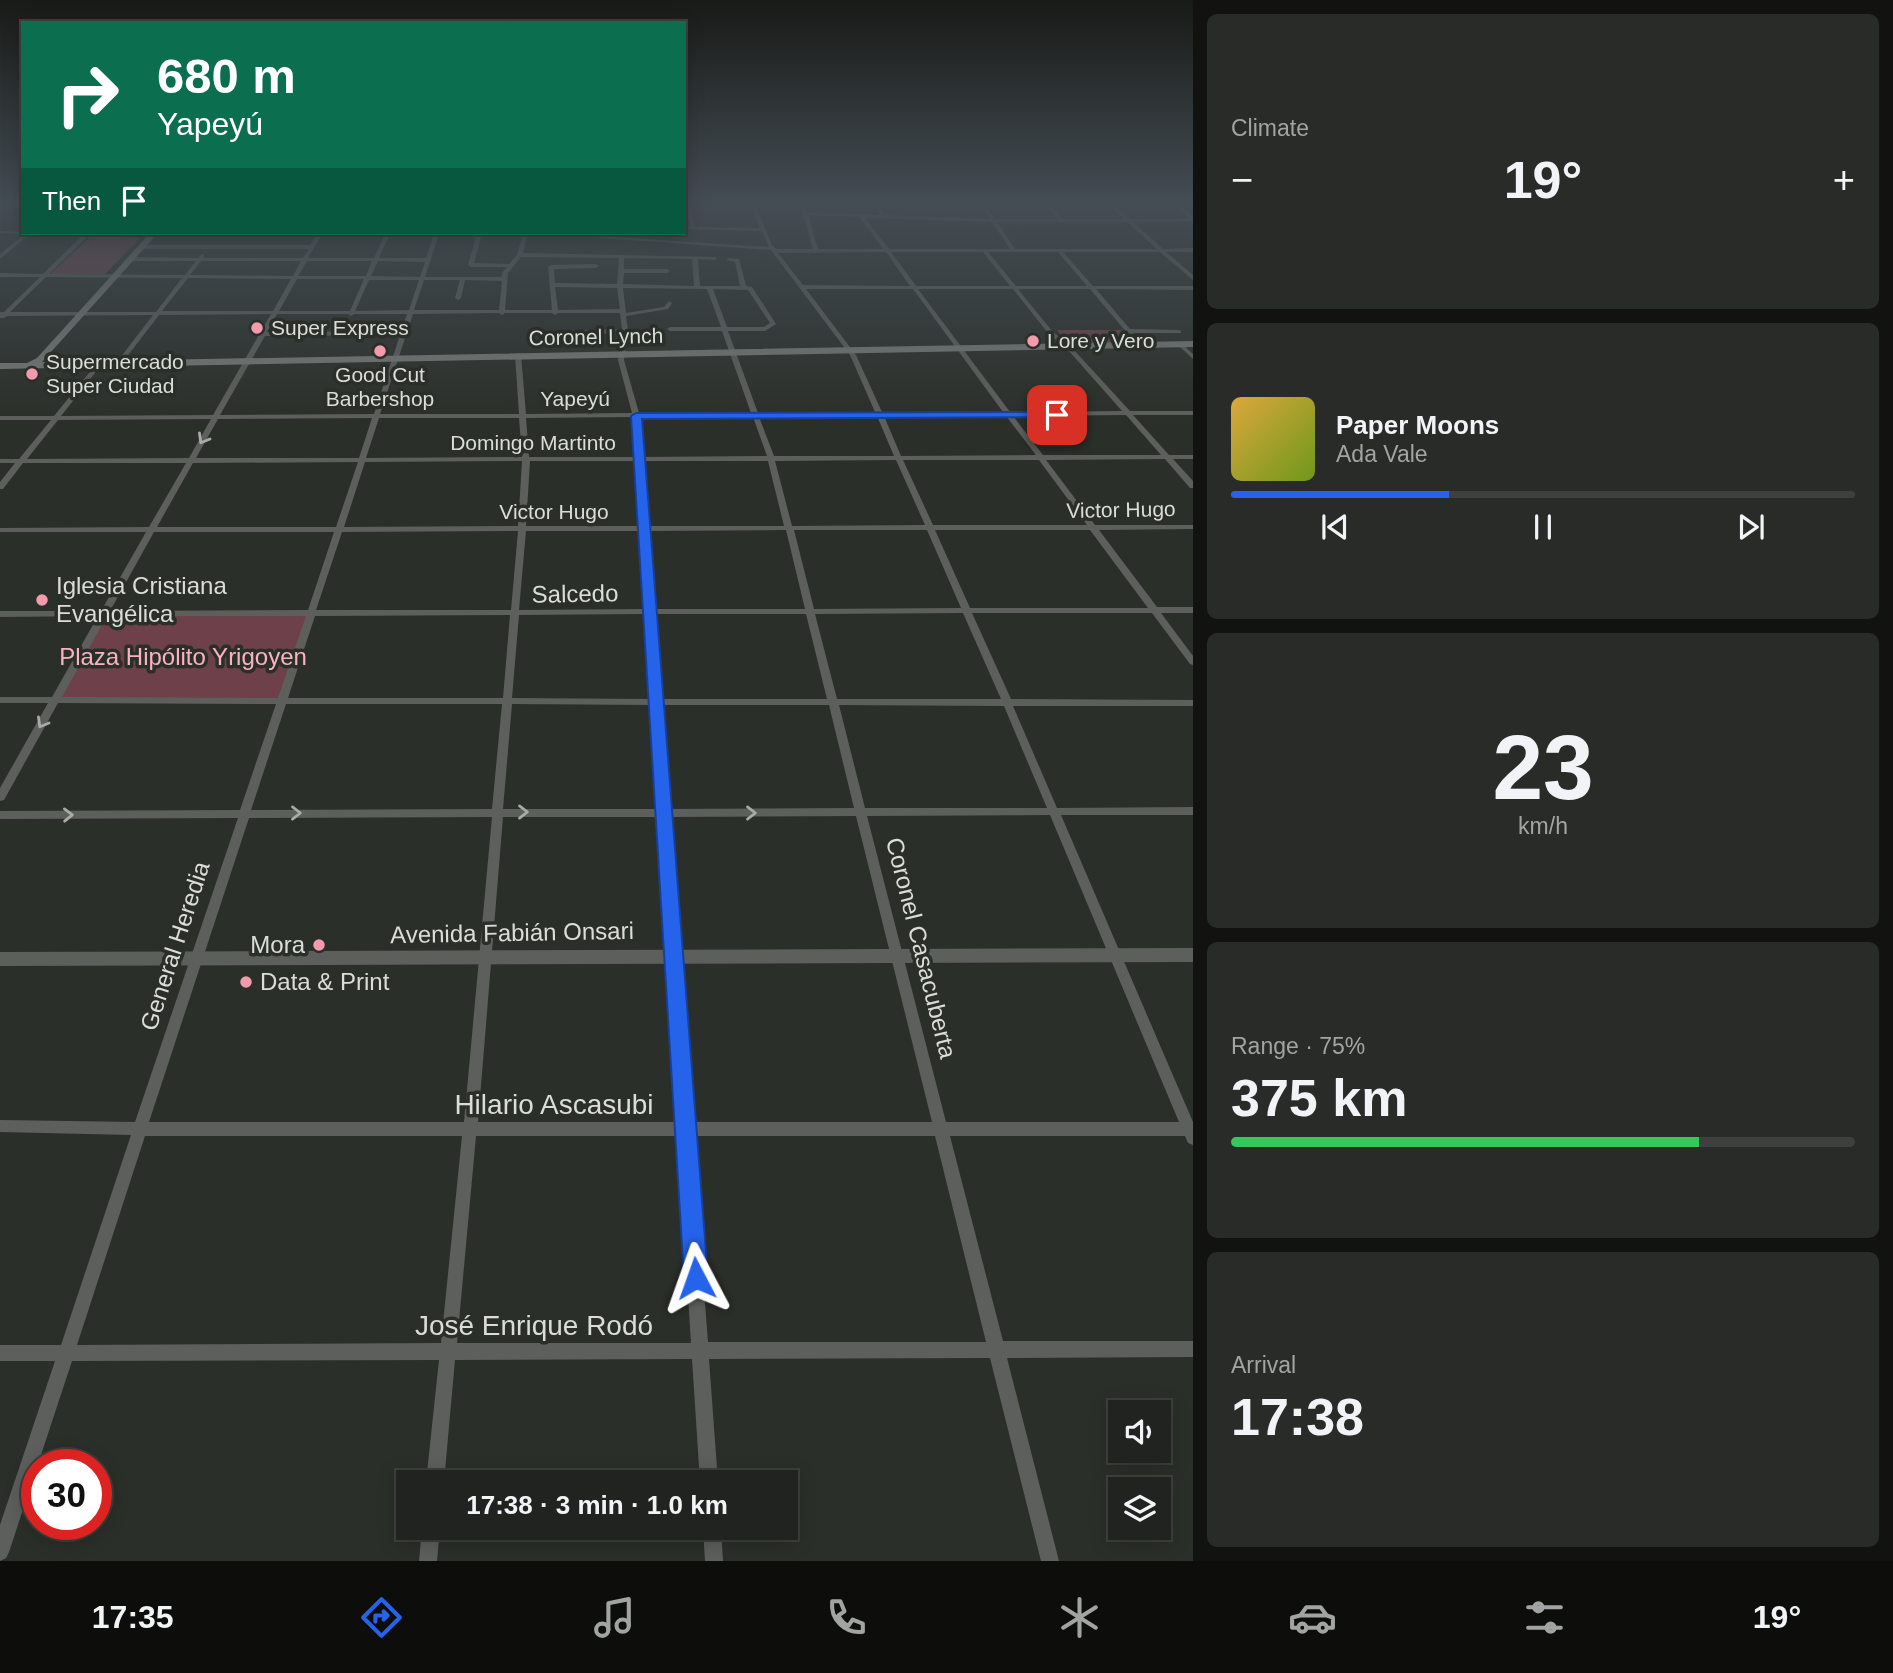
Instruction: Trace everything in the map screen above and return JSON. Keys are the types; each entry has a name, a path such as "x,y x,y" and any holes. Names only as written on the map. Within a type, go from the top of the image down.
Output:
{"main road":[{"path":"30,365 40,360 112,276"},
{"name":"Coronel Lynch","path":"0,366 249,359 1193,344"}],"street":[{"path":"2,316 45,276"},
{"path":"102,276 505,279"},
{"path":"120,362 186,276"},
{"path":"502,313 506,276"},
{"path":"552,276 555,313"},
{"path":"620,276 625,331 622,353 636,416 708,1470"},
{"path":"696,276 697,287"},
{"path":"670,329 772,327 746,287 742,276"},
{"path":"794,276 849,350 881,416 1192,1132"},
{"path":"904,276 1193,662"},
{"path":"1006,276 1050,332 1066,346 1193,486"},
{"path":"1081,276 1140,345"},
{"path":"0,797 295,277"},
{"path":"351,314 367,277"},
{"name":"General Heredia","path":"0,1552 194,958 311,614 391,364 397,357 423,278"},
{"path":"458,298 463,279"},
{"path":"553,285 746,287"},
{"name":"Coronel Casacuberta","path":"709,287 772,461 1050,1561"},
{"path":"802,287 1193,288"},
{"path":"2,316 622,313 666,308 669,303"},
{"path":"558,333 625,331"},
{"path":"1128,331 1179,332"},
{"path":"264,334 405,333"},
{"path":"1180,344 1193,357"},
{"path":"436,1470 470,1129 522,530 526,461 518,355"},
{"path":"0,487 100,363"},
{"name":"Yapeyú","path":"0,418 1010,416 1193,413"},
{"name":"Domingo Martinto","path":"0,461 772,461 1193,457"},
{"name":"Victor Hugo","path":"0,530 931,530 1193,527"},
{"name":"Salcedo","path":"0,614 1193,610"},
{"path":"0,700 508,699 1193,704"},
{"path":"0,815 1193,811"},
{"name":"Avenida Fabián Onsari","path":"0,959 1193,955"},
{"name":"Hilario Ascasubi","path":"0,1126 139,1129 942,1128 1192,1132"},
{"name":"José Enrique Rodó","path":"0,1353 448,1350 701,1353 997,1348 1193,1349"},
{"path":"428,1561 430,1540"},
{"path":"713,1540 714,1561"}],"green space":[{"path":"1057,330 1122,330 1133,342 1068,344"},
{"name":"Plaza Hipólito Yrigoyen","path":"105,614 311,614 281,700 56,700"}],"place":[{"name":"Super Express","path":"257,328"},
{"name":"Lore y Vero","path":"1033,341"},
{"name":"Good Cut Barbershop","path":"380,351"},
{"name":"Supermercado Super Ciudad","path":"32,374"},
{"name":"Iglesia Cristiana Evangélica","path":"42,600"},
{"name":"Mora","path":"319,945"},
{"name":"Data & Print","path":"246,982"}],"route":[{"path":"696,1278 636,416 1057,415"}]}
